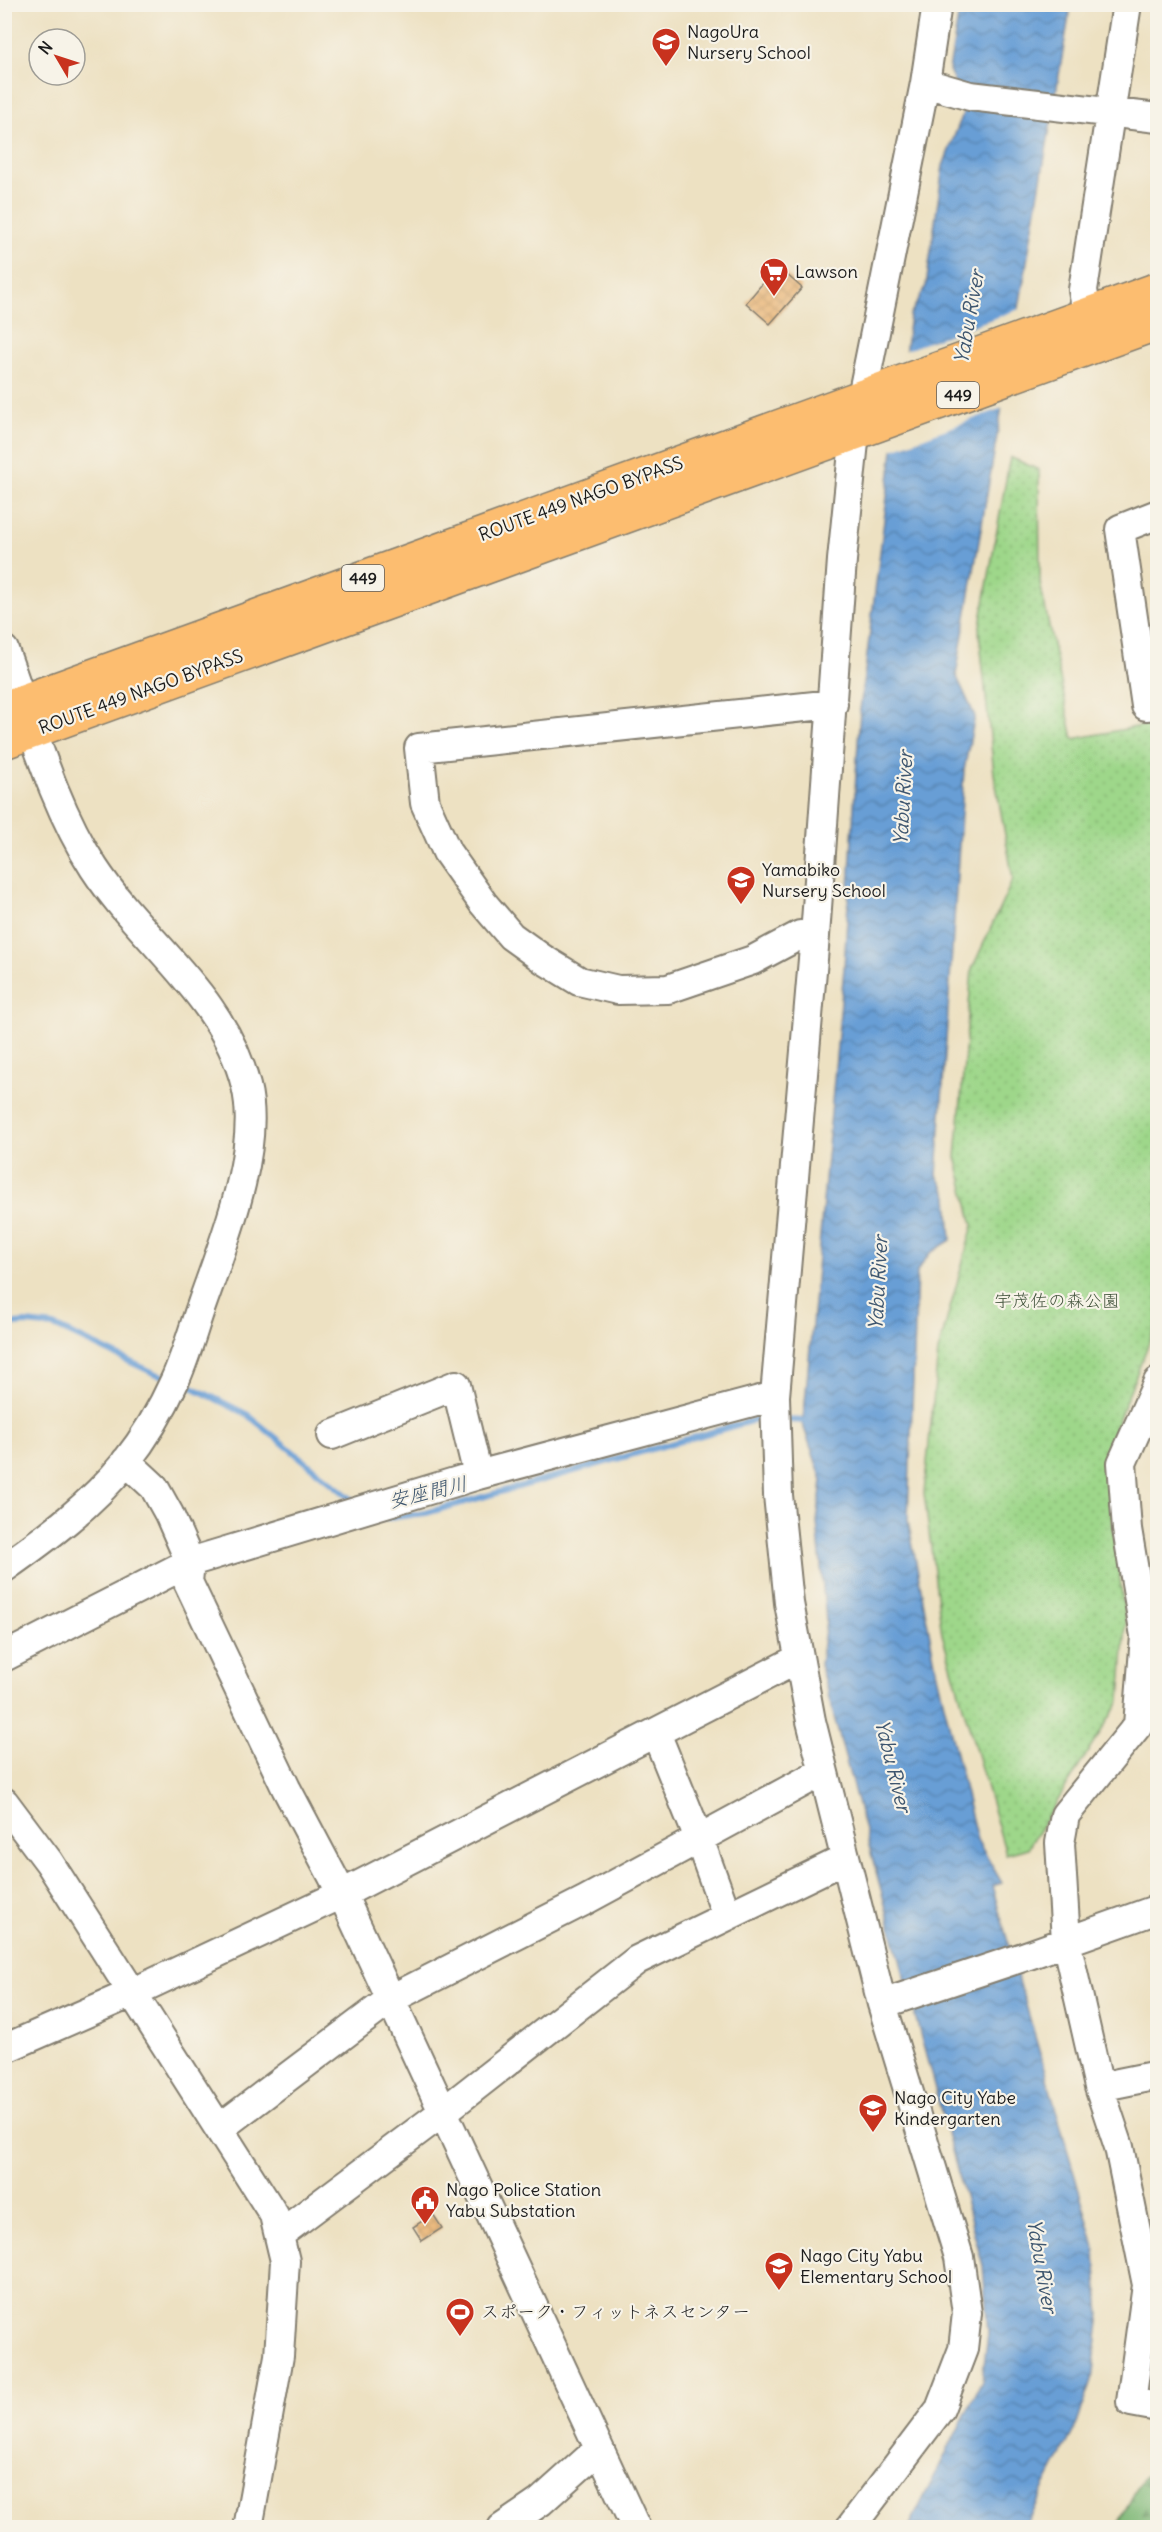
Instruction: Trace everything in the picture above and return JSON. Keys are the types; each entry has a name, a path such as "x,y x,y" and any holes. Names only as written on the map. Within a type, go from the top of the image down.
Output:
{"highway":[{"name":"ROUTE 449 NAGO BYPASS","path":"14,704 1037,330 1158,289"},
{"name":"ROUTE 449 NAGO BYPASS","path":"19,737 1158,323"}],"street":[{"path":"850,2528 940,2409 963,2349 967,2313 959,2257 891,2001 843,1860 798,1659 778,1496 775,1396 815,936 842,560 870,427 938,4"},
{"path":"1086,314 1083,290 1127,4"},
{"path":"925,83 970,96 1052,105 1111,115 1158,118"},
{"path":"1158,514 1120,529 1146,706 1158,705"},
{"path":"4,651 19,737 96,871 184,973 220,1023 246,1086 250,1121 245,1161 227,1233 175,1379 160,1410 126,1461 89,1504 4,1568"},
{"path":"815,936 800,935 753,960 668,989 618,990 579,981 511,936 483,903 447,852 425,803 419,748 833,704"},
{"path":"1158,1382 1122,1463 1127,1529 1145,1636 1149,1706 1138,1725 1065,1815 1060,1843 1066,1941 1099,2087 1119,2147 1148,2285 1131,2402 1158,2407"},
{"path":"332,1435 456,1385 478,1475"},
{"path":"4,1657 190,1562 478,1475 775,1396"},
{"path":"126,1461 154,1487 190,1562 188,1582 286,1788 342,1894 636,2528"},
{"path":"4,2049 132,1994 342,1894 798,1659"},
{"path":"656,1732 727,1916"},
{"path":"220,2128 391,1999 584,1901 822,1772"},
{"path":"4,1802 49,1862 274,2215 285,2260 279,2356 249,2528"},
{"path":"279,2235 443,2112 638,1960 843,1860"},
{"path":"891,2001 1158,1909"},
{"path":"1099,2087 1157,2077"},
{"path":"502,2528 540,2502 599,2449"}],"green space":[{"name":"宇茂佐の森公園","path":"1010,457 1039,470 1040,583 1073,739 1157,723 1158,1320 1112,1436 1109,1497 1126,1624 1120,1701 1028,1848 1006,1854 942,1634 924,1493 938,1352 973,1225 956,1157 972,969 1013,879 994,774 979,631"},
{"path":"1157,2470 1157,2527 1116,2527 1143,2477"}],"water":[{"name":"Yabu River","path":"960,5 1071,5 956,675 975,716 964,770 937,1175 948,1196 951,1240 930,1253 917,1271 908,1520 938,1679 977,1840 1002,1883 992,1886 1094,2243 1100,2314 1092,2380 1077,2424 1024,2527 909,2527 982,2381 988,2333 983,2266 820,1665 826,1621 817,1522 822,1480 803,1425 844,968 860,710 910,315 926,286 943,166 965,108 949,70"}],"pier":[{"path":"1022,308 1005,407 888,451 901,352"}],"building":[{"path":"777,266 802,288 770,324 746,303"},
{"name":"Nago Police Station Yabu Substation","path":"433,2214 442,2228 422,2241 413,2227"}],"waterway":[{"name":"安座間川","path":"4,1325 26,1323 54,1326 169,1378"},
{"name":"安座間川","path":"182,1382 248,1415 355,1502"},
{"name":"安座間川","path":"373,1520 426,1513 758,1419 769,1420"},
{"name":"安座間川","path":"782,1420 811,1421"}],"place":[{"name":"NagoUra Nursery School","path":"666,68"},
{"name":"Lawson","path":"774,298"},
{"name":"Yamabiko Nursery School","path":"741,906"},
{"name":"Nago City Yabe Kindergarten","path":"873,2134"},
{"name":"Nago Police Station Yabu Substation","path":"425,2226"},
{"name":"Nago City Yabu Elementary School","path":"779,2292"},
{"name":"スポーク・フィットネスセンター","path":"460,2338"}]}
